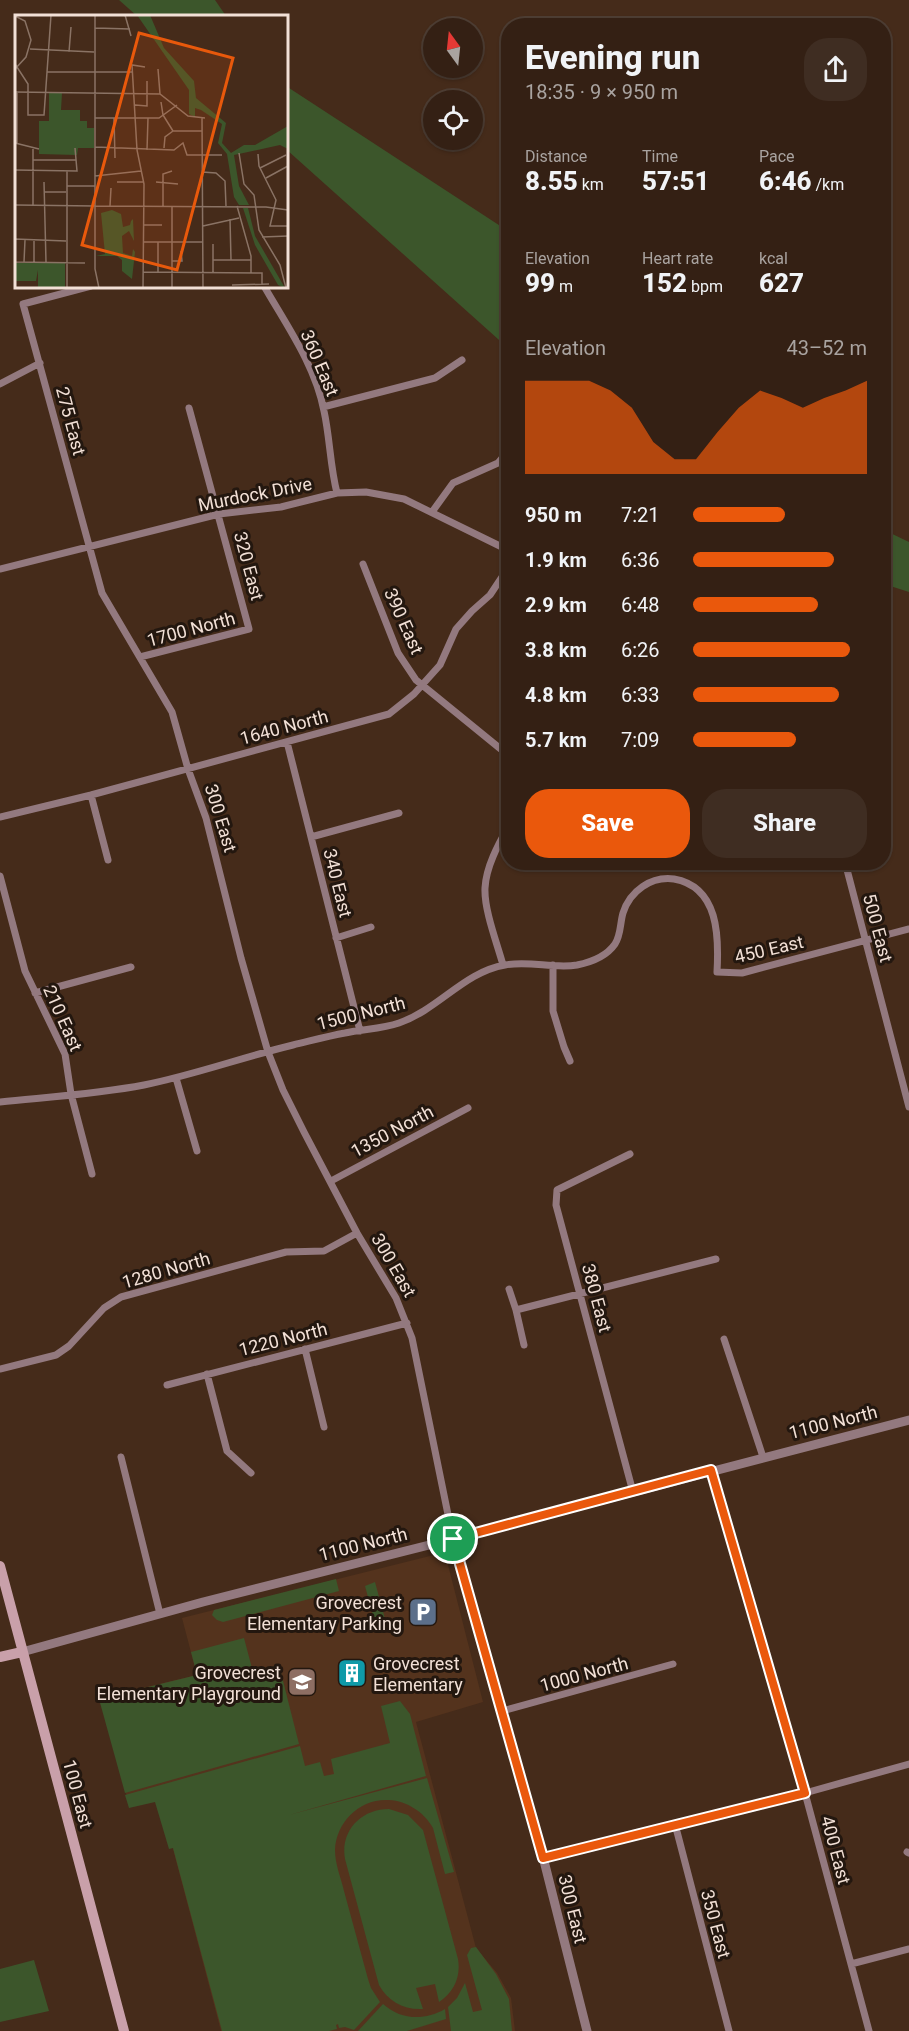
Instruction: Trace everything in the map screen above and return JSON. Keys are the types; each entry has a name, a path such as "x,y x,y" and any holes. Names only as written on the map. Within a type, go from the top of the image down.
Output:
{"main road":[{"name":"100 East","path":"0,1566 124,2031"},
{"name":"1100 North","path":"0,1657 22,1652"}],"street":[{"name":"275 East","path":"83,288 23,304 89,546"},
{"name":"360 East","path":"265,288 307,362 323,407 337,493"},
{"path":"323,407 435,378 462,360"},
{"path":"0,384 40,363"},
{"name":"320 East","path":"189,408 249,629"},
{"path":"432,512 453,483 501,459"},
{"name":"Murdock Drive","path":"0,568 219,514 281,507 337,493 366,492 404,499 501,546"},
{"name":"300 East","path":"89,546 102,593 172,712 188,769 206,818 268,1052 283,1090 357,1233 396,1298 407,1323 453,1539 543,1858 587,2031"},
{"name":"390 East","path":"363,564 399,653 421,685 501,750"},
{"name":"1640 North","path":"0,817 92,795 389,714 414,694 440,665 456,629 490,595 501,578"},
{"name":"1700 North","path":"140,657 249,629"},
{"name":"340 East","path":"287,742 360,1031"},
{"path":"92,795 108,860"},
{"path":"311,837 399,813"},
{"path":"501,842 488,870 485,890 503,965"},
{"name":"500 East","path":"847,870 909,1107"},
{"name":"210 East","path":"0,876 25,971 65,1054 71,1094 92,1174"},
{"name":"1500 North","path":"0,1102 142,1085 176,1078 268,1052 398,1023 426,1011 468,979 503,965 522,963 575,966 600,959 615,943 626,903 634,892 646,883 660,879 675,879"},
{"name":"450 East","path":"675,879 700,891 714,913 717,972 742,973 867,940"},
{"path":"336,938 371,927"},
{"path":"867,940 909,929"},
{"path":"553,965 552,1011 570,1061"},
{"path":"35,993 131,967"},
{"path":"176,1078 197,1151"},
{"name":"1350 North","path":"331,1181 468,1108"},
{"name":"380 East","path":"630,1154 557,1190 556,1205 633,1492"},
{"name":"1280 North","path":"0,1369 56,1355 69,1346 104,1308 121,1297 286,1252 324,1251 357,1233"},
{"path":"516,1310 716,1259"},
{"path":"509,1289 524,1345"},
{"name":"1220 North","path":"167,1385 407,1323"},
{"path":"724,1339 763,1457"},
{"path":"304,1349 324,1427"},
{"path":"207,1374 227,1451 251,1473"},
{"name":"1100 North","path":"22,1652 160,1614 909,1420"},
{"path":"121,1457 160,1614"},
{"name":"400 East","path":"711,1470 805,1793 869,2031"},
{"name":"1000 North","path":"502,1712 673,1664"},
{"path":"543,1858 805,1793 909,1764"},
{"name":"350 East","path":"675,1824 729,2031"},
{"path":"851,1964 909,1949"}],"shaded area":[{"path":"438,1554 446,1557 483,1702 416,1722 476,1948 497,1973 511,1998 515,2031 221,2031 173,1849 176,1789 128,1801 100,1698 197,1675 182,1618"}],"green space":[{"path":"119,0 215,0 225,15 136,15"},
{"path":"288,87 501,226 501,342 288,151"},
{"path":"891,533 909,542 909,592 891,586"},
{"path":"336,1579 339,1591 223,1622 212,1615 214,1610"},
{"path":"375,1582 385,1619 375,1623 365,1586"},
{"path":"244,1638 253,1672 279,1665 299,1744 125,1793 99,1699 197,1675 191,1652"},
{"path":"400,1701 410,1714 426,1776 289,1815 427,1778 454,1872 445,1874 433,1828 414,1808 389,1800 378,1800 359,1808 345,1821 340,1830 336,1840 335,1855 368,1979 380,2002 354,2030 339,2028 338,2024 337,2029 329,2031 222,2031 173,1848 169,1849 155,1802 129,1808 125,1795 300,1746 305,1766 320,1762 324,1776 334,1774 331,1759 390,1743 381,1706"},
{"path":"389,1809 408,1815 423,1830 458,1959 459,1966 455,1984 449,1994 439,2002 435,1984 416,1988 423,2009 409,2008 397,2003 387,1996 379,1985 345,1859 346,1839 355,1823 370,1813"},
{"path":"476,1947 496,1974 509,1999 512,2031 451,2031 448,2007 457,1998 465,1983 473,2012 482,2010 467,1955 471,1948"},
{"path":"34,1960 49,2011 0,2022 0,1969"},
{"path":"383,2004 397,2013 413,2017 429,2016 445,2009 446,2019 407,2031 358,2031"}],"place":[{"name":"Grovecrest Elementary Parking","path":"423,1612"},
{"name":"Grovecrest Elementary","path":"352,1673"},
{"name":"Grovecrest Elementary Playground","path":"302,1682"}],"route":[{"path":"711,1470 805,1793 543,1858 453,1539 711,1470"}]}
